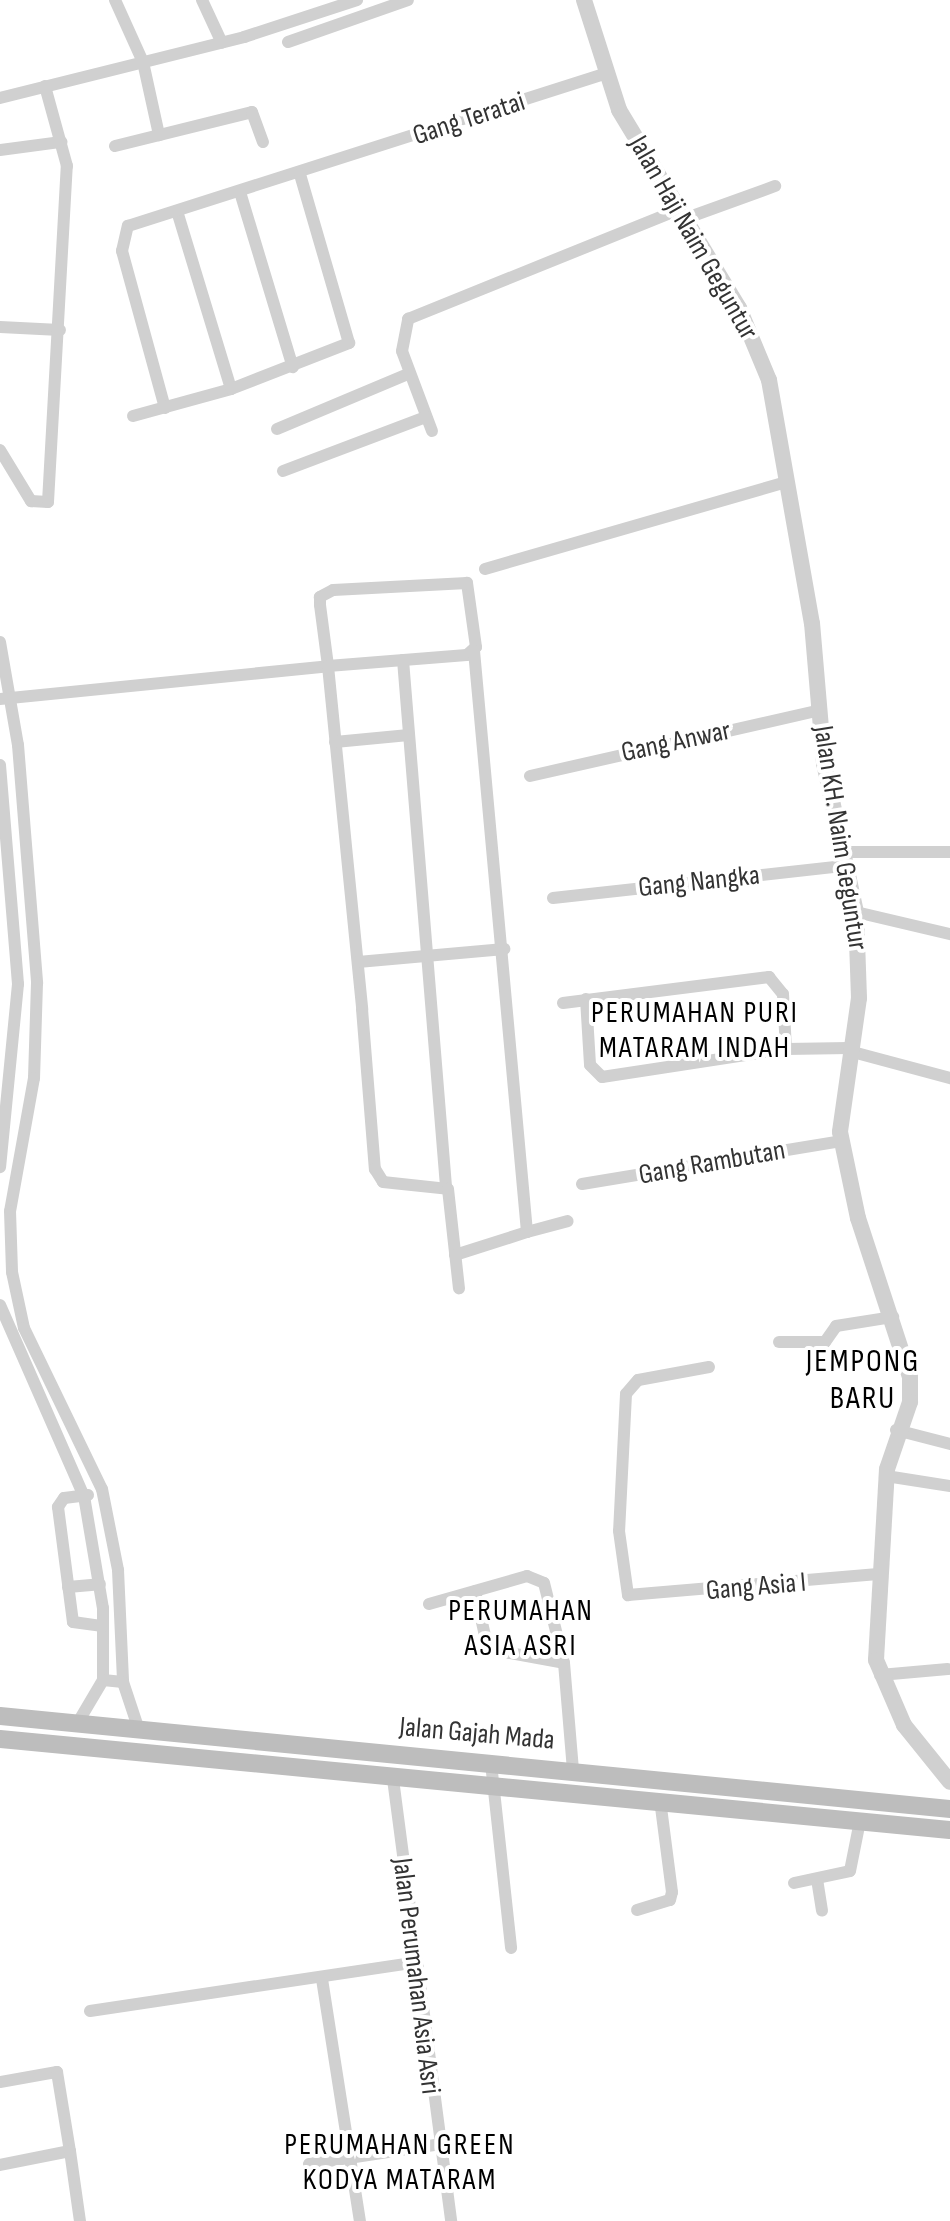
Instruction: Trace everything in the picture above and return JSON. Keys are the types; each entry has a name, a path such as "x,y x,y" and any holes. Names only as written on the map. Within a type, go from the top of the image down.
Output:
{"main road":[{"name":"Jalan Gajah Mada","path":"0,1716 950,1809"},
{"path":"111,1751 113,1727"},
{"name":"Jalan Gajah Mada","path":"0,1739 494,1790 660,1800 950,1830"},
{"path":"884,1824 886,1802"}],"street":[{"path":"115,0 143,62 159,135"},
{"path":"202,0 222,43"},
{"path":"0,98 222,43 357,0"},
{"path":"288,42 408,0"},
{"name":"Jalan Haji Naim Geguntur","path":"584,0 619,110 687,214 763,362 783,483 812,623"},
{"name":"Gang Teratai","path":"165,408 122,251 128,226 332,164 607,73"},
{"path":"0,450 31,501 48,502 67,166 45,86"},
{"path":"115,146 252,112 263,142"},
{"path":"0,150 61,142"},
{"path":"133,416 231,389 349,343 300,174"},
{"path":"432,431 408,374 402,351 408,319 687,214 775,186"},
{"path":"240,192 293,367"},
{"path":"177,211 231,389"},
{"path":"0,327 60,330"},
{"path":"277,429 408,374"},
{"path":"283,471 426,417"},
{"path":"485,569 783,483"},
{"path":"446,1186 378,1179 320,597 333,590 463,581 474,598 474,651 504,949 527,1232"},
{"name":"Jalan KH. Naim Geguntur","path":"812,623 821,710 843,859 856,912 859,998 849,1050 842,1141 858,1218 893,1317 911,1390 896,1430 886,1476 878,1574 880,1675 904,1725 950,1782"},
{"path":"0,642 37,983 34,1078 9,1245 38,1359 102,1489 120,1584 123,1682 139,1730"},
{"path":"6,698 474,651"},
{"path":"403,660 446,1186 459,1288"},
{"name":"Gang Anwar","path":"530,776 821,710"},
{"path":"335,742 409,735"},
{"path":"0,765 18,984 0,1167"},
{"name":"Gang Nangka","path":"553,898 843,859 950,852"},
{"path":"856,912 950,934"},
{"path":"358,962 504,949"},
{"path":"563,1003 769,977 783,994 786,1049"},
{"path":"18,984 37,983"},
{"path":"586,999 590,1065 602,1077 786,1049 849,1050 950,1078"},
{"name":"Gang Rambutan","path":"582,1184 842,1141"},
{"path":"455,1255 568,1221"},
{"path":"0,1305 22,1368 84,1496 100,1584 103,1680 77,1724"},
{"path":"779,1342 825,1342 836,1326 893,1317"},
{"path":"22,1368 38,1359"},
{"name":"Gang Asia I","path":"709,1367 638,1380 626,1394 621,1581 634,1596 878,1574"},
{"path":"896,1430 950,1444"},
{"path":"886,1476 950,1486"},
{"path":"102,1489 59,1501 73,1622 103,1626"},
{"path":"429,1604 475,1591 539,1579 564,1663 573,1770"},
{"path":"68,1587 100,1584"},
{"path":"475,1591 488,1649 564,1663"},
{"path":"880,1675 948,1669"},
{"path":"103,1680 123,1682"},
{"path":"491,1763 511,1948"},
{"name":"Jalan Perumahan Asia Asri","path":"393,1779 412,1963 451,2221"},
{"path":"637,1910 670,1900 672,1892 660,1800"},
{"path":"794,1883 850,1871 860,1821"},
{"path":"817,1879 822,1911"},
{"path":"90,2011 322,1979 412,1963"},
{"path":"322,1979 360,2221"},
{"path":"0,2082 57,2072 80,2221"},
{"path":"309,2164 480,2138"},
{"path":"0,2165 70,2151"}],"district":[{"name":"PERUMAHAN PURI MATARAM INDAH","path":"695,1030"},
{"name":"JEMPONG BARU","path":"863,1382"},
{"name":"PERUMAHAN ASIA ASRI","path":"521,1628"},
{"name":"PERUMAHAN GREEN KODYA MATARAM","path":"400,2162"}]}
